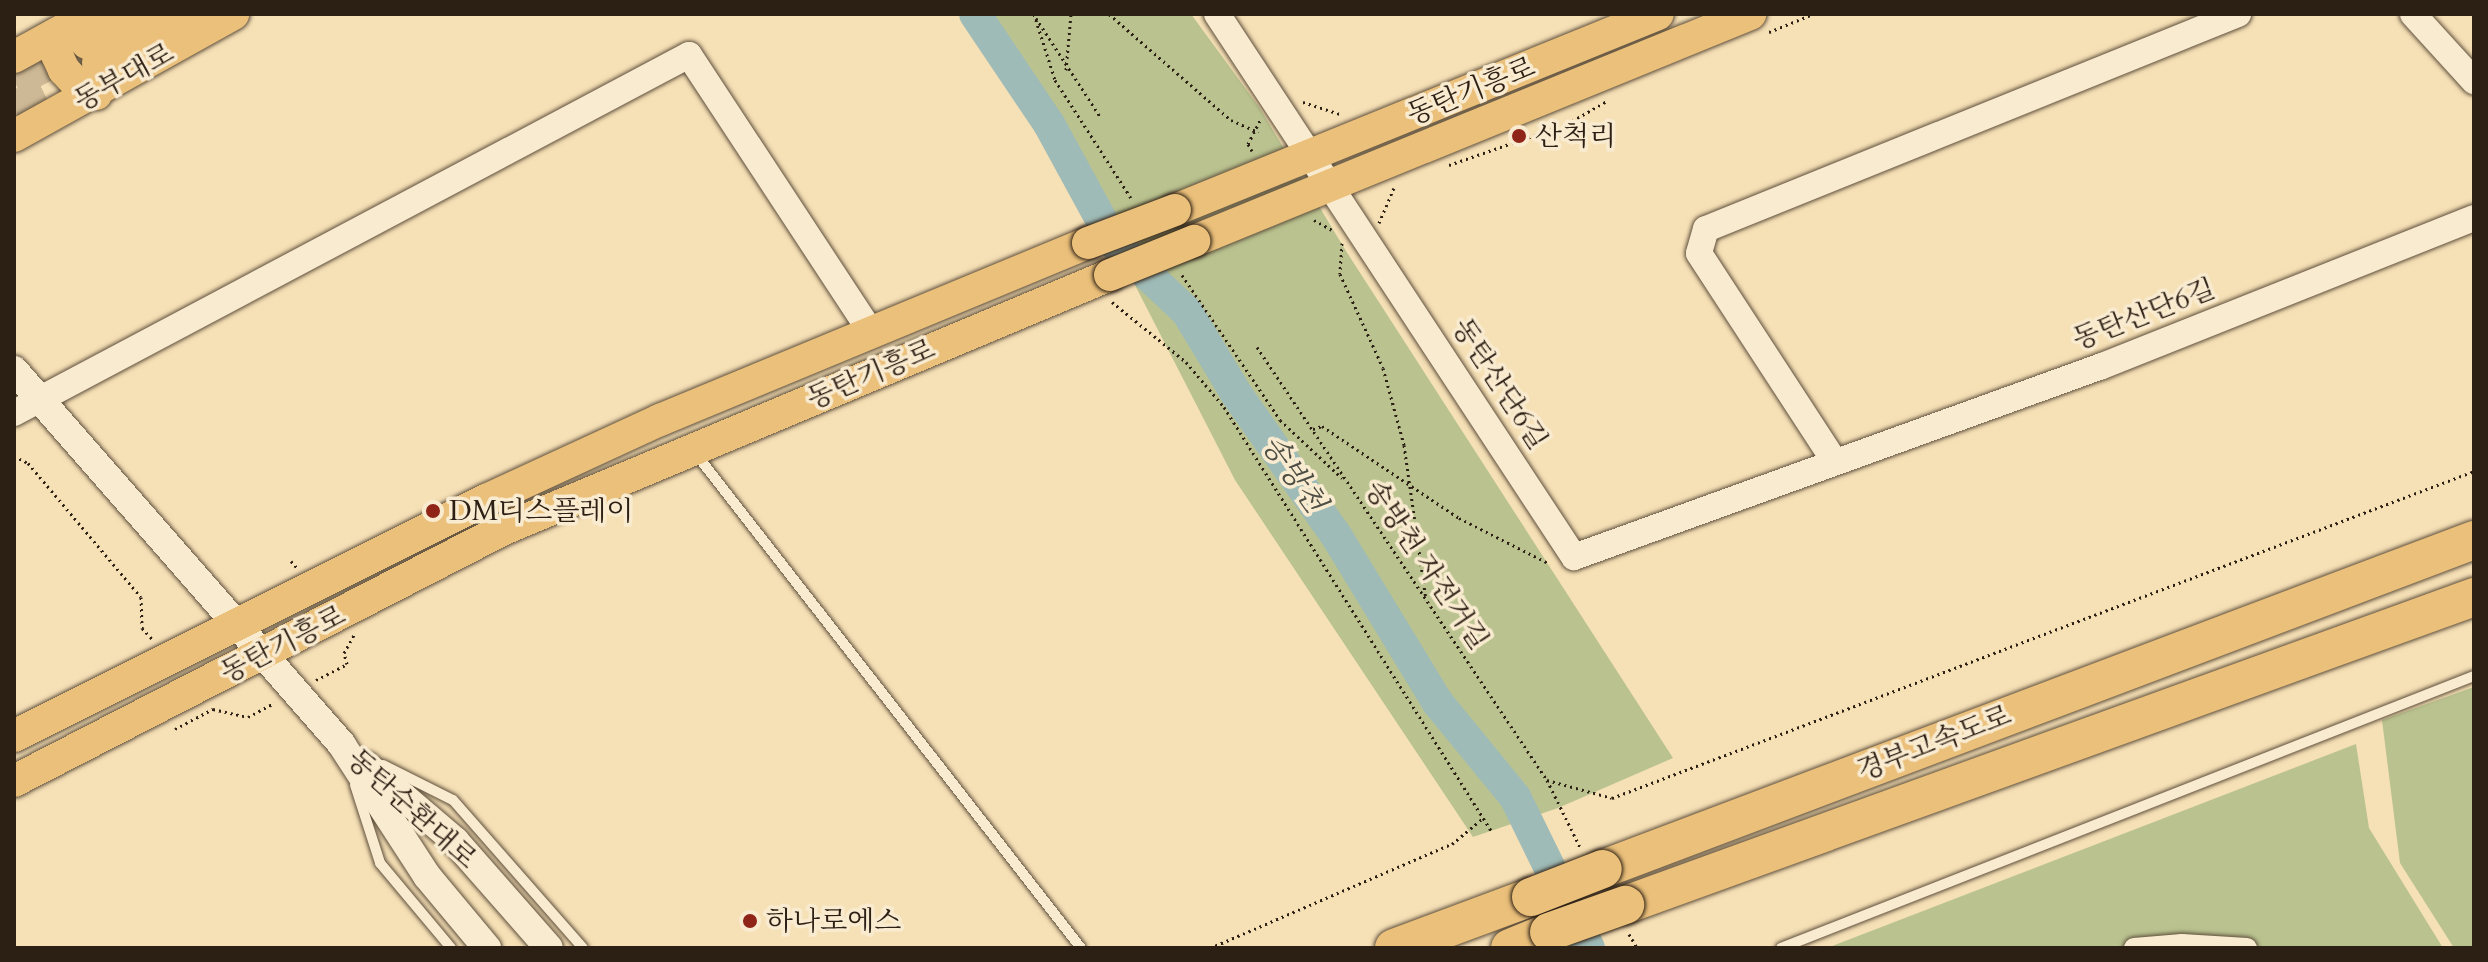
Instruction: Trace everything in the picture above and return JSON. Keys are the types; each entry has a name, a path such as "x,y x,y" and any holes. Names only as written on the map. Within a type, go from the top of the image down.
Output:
{"highway":[{"name":"동부대로","path":"87,49 135,14"},
{"name":"동부대로","path":"87,49 182,14"},
{"name":"경부고속도로","path":"1394,948 2474,540"},
{"name":"경부고속도로","path":"1510,948 2474,597"}],"main road":[{"name":"동부대로","path":"14,57 87,49 233,14"},
{"name":"동탄기흥로","path":"14,736 486,500 660,420 1088,243 1314,156 1658,14"},
{"name":"동탄기흥로","path":"14,781 504,529 693,449 1110,287 1194,241 1754,25"},
{"name":"동부대로","path":"14,136 87,49"},
{"path":"14,370 26,406 239,625 342,745"},
{"name":"동탄순환대로","path":"342,745 427,876 487,948"},
{"name":"동탄순환대로","path":"342,745 455,841 549,948"}],"street":[{"name":"동탄산단6길","path":"1217,14 1334,185 1574,557 2102,366 2474,218"},
{"path":"1835,462 1699,253 1706,229 2238,14"},
{"path":"2413,14 2474,81"},
{"path":"26,406 689,55 872,334"},
{"path":"2134,948 2182,944 2247,948"}],"lane":[{"path":"693,449 1081,948"},
{"path":"1781,948 2474,676"},
{"path":"342,745 380,863 451,948"},
{"path":"342,745 453,800 583,948"}],"path":[{"path":"1034,14 1066,70 1101,118"},
{"path":"1066,70 1071,14"},
{"path":"1109,14 1231,120 1258,132"},
{"path":"1754,25 1813,14"},
{"path":"1439,167 1480,159 1567,124 1620,93"},
{"path":"1248,144 1258,132 1260,118"},
{"path":"1383,221 1386,201 1397,185"},
{"path":"1310,219 1343,240 1351,253"},
{"path":"1343,240 1337,258 1340,274 1383,368 1412,489 1426,599"},
{"path":"1110,287 1186,362 1224,407 1492,832"},
{"name":"송방천 자전거길","path":"1257,347 1547,780 1558,808"},
{"path":"1312,429 1322,426 1412,489 1557,567 1549,554"},
{"path":"14,456 28,463 141,597 142,628"},
{"path":"1547,780 1612,798 2474,471"},
{"path":"347,664 344,653 355,636"},
{"path":"171,731 213,709 248,717"},
{"path":"1210,948 1452,844 1483,818"}],"green space":[{"path":"972,14 1191,14 1259,107 1346,251 1673,758 1558,808 1473,837 1235,480 1098,213"},
{"path":"2474,687 2474,948 2454,948 2400,863 2382,720"},
{"path":"2356,744 2369,828 2443,948 1827,948"}],"waterway":[{"name":"송방천","path":"975,14 1049,124 1114,243 1187,312 1237,395 1337,537 1438,703 1515,797 1589,948"}],"tunnel":[{"path":"14,81 83,45"},
{"path":"14,109 98,64"}],"place":[{"name":"산척리","path":"1519,136"},
{"name":"DM디스플레이","path":"433,511"},
{"name":"하나로에스","path":"750,921"}]}
